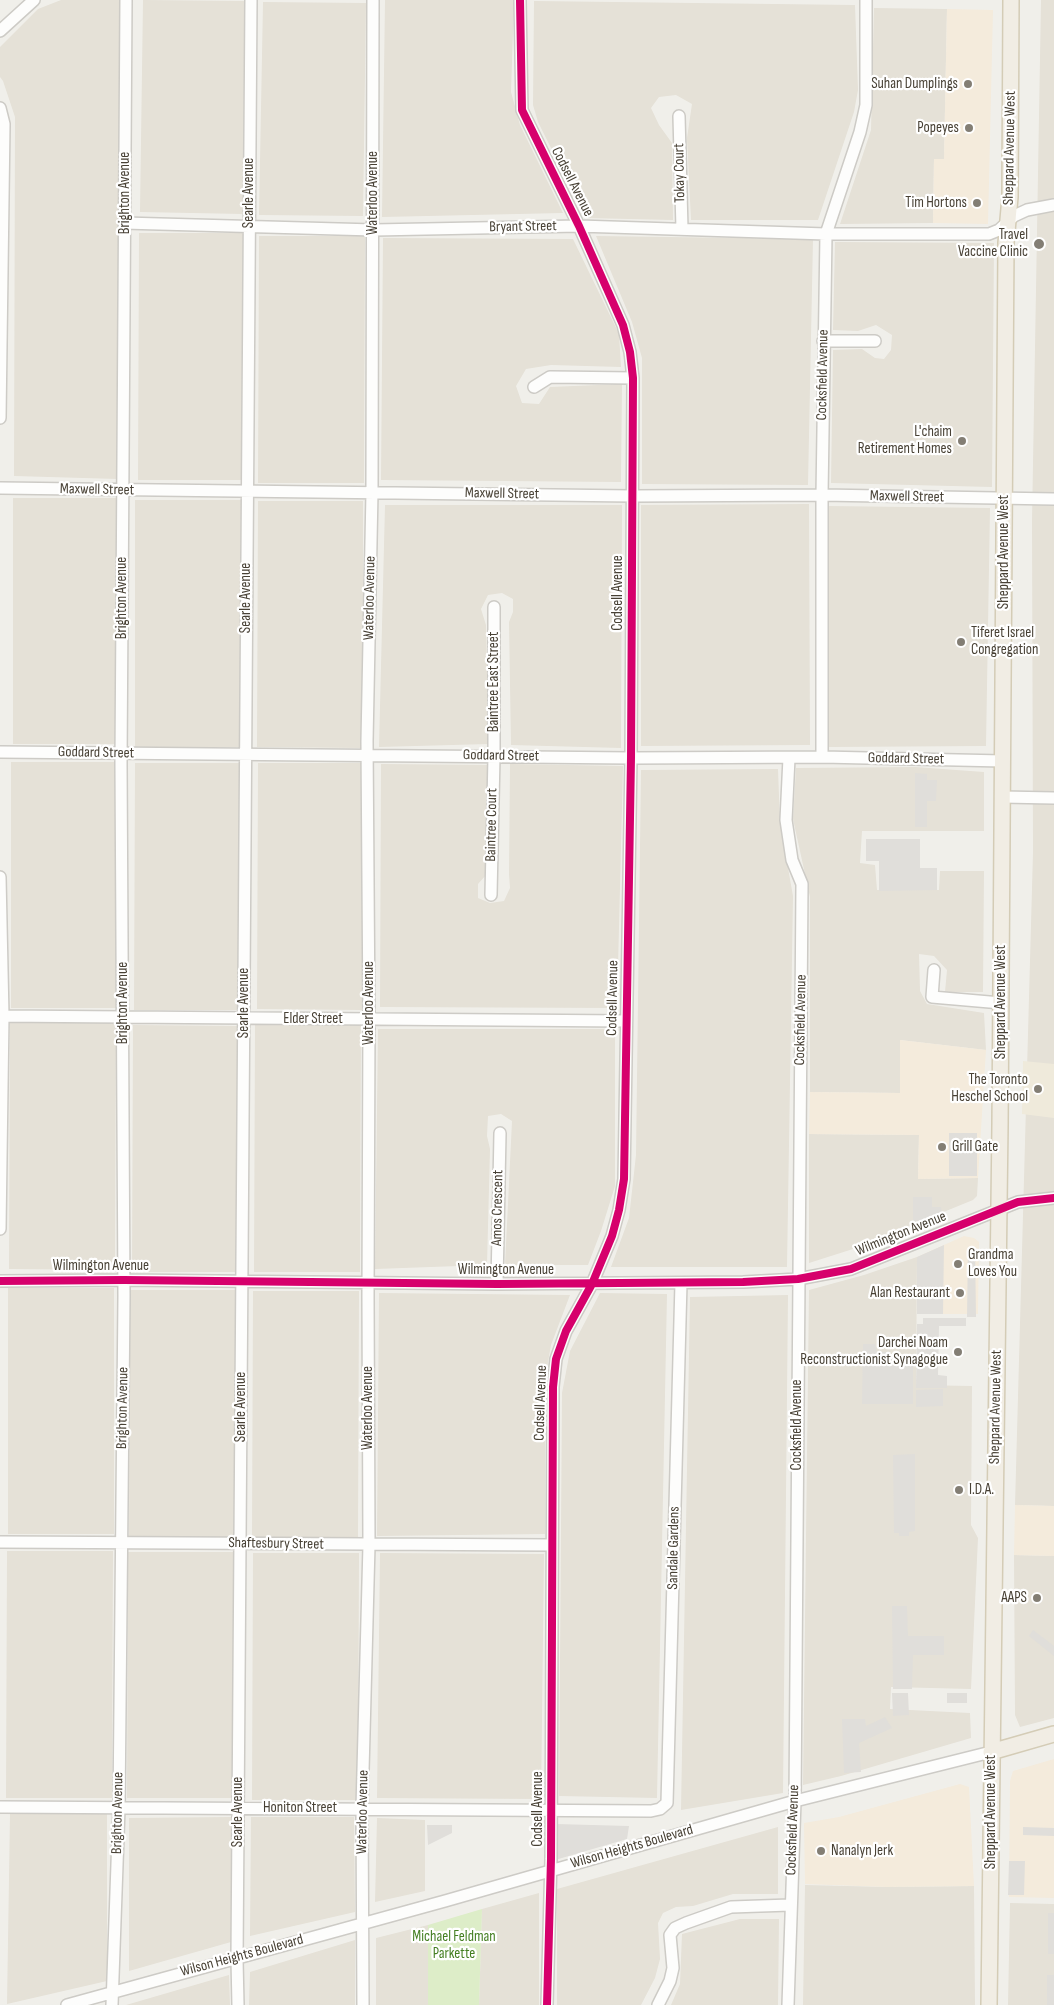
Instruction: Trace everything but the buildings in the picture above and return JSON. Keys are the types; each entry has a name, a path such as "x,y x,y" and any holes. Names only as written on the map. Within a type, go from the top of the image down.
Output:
{"main road":[{"name":"Sheppard Avenue West","path":"989,2005 1001,1004 1006,243 1010,198 1011,0"},
{"name":"Wilson Heights Boulevard","path":"991,1752 1054,1734"}],"street":[{"path":"0,31 34,0"},
{"name":"Brighton Avenue","path":"112,1999 119,1808 124,1280 121,753 126,0"},
{"name":"Searle Avenue","path":"238,2005 251,0"},
{"name":"Waterloo Avenue","path":"362,2005 362,1808 369,1545 367,755 372,492 373,0"},
{"name":"Codsell Avenue","path":"520,0 522,110 579,226 623,324 630,352 633,378 631,758 624,1179 612,1236 592,1284 566,1331 556,1359 553,1387 551,1871 547,2005"},
{"name":"Cocksfield Avenue","path":"822,757 823,341 826,234 860,132 866,105 866,0"},
{"path":"0,108 4,124 0,418"},
{"name":"Tokay Court","path":"679,116 682,229"},
{"name":"Bryant Street","path":"124,223 374,230 579,226 826,234 988,234 999,230 1014,216 1027,210 1054,205"},
{"path":"823,341 875,341"},
{"path":"534,387 550,377 633,378"},
{"name":"Maxwell Street","path":"0,488 632,496 822,495 1054,499"},
{"name":"Baintree East Street","path":"494,607 494,756"},
{"name":"Goddard Street","path":"0,752 631,758 822,757 1003,760"},
{"name":"Baintree Court","path":"491,895 494,756"},
{"name":"Cocksfield Avenue","path":"788,2005 794,1801 802,884 792,860 786,820 789,758"},
{"path":"1002,797 1054,798"},
{"path":"0,877 0,1229"},
{"path":"934,970 932,997 1001,1004"},
{"name":"Elder Street","path":"1,1016 626,1021"},
{"name":"Amos Crescent","path":"497,1284 500,1133"},
{"name":"Wilmington Avenue","path":"0,1281 124,1280 592,1284 798,1279 851,1269 999,1208 1018,1202 1054,1198"},
{"name":"Sandale Gardens","path":"660,1809 667,1803 681,1283"},
{"name":"Shaftesbury Street","path":"0,1542 121,1541 240,1544 552,1545"},
{"name":"Wilson Heights Boulevard","path":"68,2005 112,1999 168,1976 237,1959 794,1801 991,1752"},
{"name":"Honiton Street","path":"0,1807 651,1811 660,1809"},
{"path":"658,2005 670,1981 673,1968 670,1935 675,1928 686,1922 731,1907 790,1905"}],"shaded area":[{"path":"61,0 121,0 118,479 14,476 15,117 0,77 0,47 38,9"},
{"path":"143,0 246,1 243,214 140,212"},
{"path":"385,0 514,0 511,92 520,125 563,213 382,217"},
{"path":"1041,0 1054,0 1054,1506 1015,1505 1033,852 1032,521"},
{"path":"534,1 855,5 858,90 854,112 818,220 691,220 687,138 692,104 676,95 659,97 651,108 659,125 672,143 673,220 586,218 538,122 533,105"},
{"path":"263,2 366,3 363,216 259,215"},
{"path":"874,8 947,9 944,159 934,159 933,223 840,224 871,130"},
{"path":"947,9 993,10 988,224 933,223 934,159 944,159"},
{"path":"139,233 245,233 244,480 138,480"},
{"path":"259,236 365,236 364,483 258,483"},
{"path":"596,236 813,239 808,485 642,484 642,358 632,322"},
{"path":"383,238 573,239 619,334 621,367 551,365 526,369 516,386 522,403 539,404 550,387 622,384 621,482 381,480"},
{"path":"835,242 994,243 992,487 831,483 833,350 862,349 875,358 884,359 891,350 892,335 876,325 858,331 833,330"},
{"path":"13,498 119,498 118,744 13,744"},
{"path":"135,500 241,500 240,747 135,747"},
{"path":"258,501 363,501 363,748 257,747"},
{"path":"809,504 810,745 641,746 641,505"},
{"path":"385,505 622,505 621,748 511,745 509,622 513,612 513,599 502,593 488,595 481,609 486,625 489,744 379,747"},
{"path":"828,506 990,508 986,746 829,747"},
{"path":"11,762 117,762 117,1008 11,1008"},
{"path":"135,763 241,763 240,1010 134,1010"},
{"path":"258,763 363,763 363,1010 257,1009"},
{"path":"381,764 489,765 486,875 478,884 478,898 490,903 504,901 510,888 510,764 623,766 617,1008 380,1007"},
{"path":"915,767 984,772 984,831 862,831 860,863 875,865 877,890 939,890 940,871 984,871 983,992 945,992 947,970 934,956 919,954 920,991 927,1004 984,1013 986,1050 900,1040 900,1093 810,1092 810,897 793,819 796,768"},
{"path":"778,769 780,823 793,896 787,1267 611,1267 629,1218 636,1155 641,770"},
{"path":"915,773 927,774 927,780 937,780 936,801 927,801 927,827 915,827"},
{"path":"866,839 920,839 920,868 937,868 937,890 879,891 879,861 866,861"},
{"path":"10,1023 116,1023 115,1270 9,1269"},
{"path":"133,1025 239,1026 238,1272 132,1272"},
{"path":"255,1025 361,1025 360,1272 254,1272"},
{"path":"378,1029 615,1029 615,1186 588,1265 505,1265 512,1121 501,1114 488,1116 487,1136 490,1149 487,1265 375,1269"},
{"path":"900,1040 986,1050 978,1178 918,1179 919,1135 809,1134 810,1092 900,1093"},
{"name":"The Toronto Heschel School","path":"1023,1061 1054,1064 1054,1118 1022,1114"},
{"path":"949,1133 977,1133 977,1176 949,1176"},
{"path":"809,1134 919,1135 918,1179 978,1178 977,1196 973,1200 853,1249 809,1263"},
{"path":"913,1197 932,1197 932,1207 941,1207 942,1214 913,1225"},
{"path":"964,1236 974,1238 979,1242 978,1314 917,1314 917,1257"},
{"path":"944,1245 943,1314 917,1314 917,1257"},
{"path":"975,1247 976,1317 967,1317 968,1248"},
{"path":"917,1257 916,1385 972,1386 971,1525 978,1538 971,1689 891,1687 890,1709 970,1713 971,1738 841,1776 803,1785 809,1290 864,1275"},
{"path":"8,1288 114,1288 114,1534 8,1534"},
{"path":"130,1290 235,1290 235,1537 129,1537"},
{"path":"253,1291 359,1291 358,1538 252,1538"},
{"path":"379,1293 570,1295 551,1345 545,1379 545,1534 377,1536"},
{"path":"600,1293 667,1294 657,1798 559,1796 562,1393 570,1351"},
{"path":"788,1295 783,1793 681,1810 690,1297"},
{"path":"923,1318 966,1318 966,1326 939,1326 938,1375 947,1376 947,1388 916,1388 917,1324 923,1324"},
{"path":"863,1344 875,1344 877,1352 887,1352 887,1358 913,1358 913,1404 862,1404"},
{"path":"943,1389 943,1406 916,1407 916,1390"},
{"path":"915,1454 915,1531 909,1532 909,1536 899,1536 899,1533 894,1533 893,1455"},
{"path":"1015,1505 1054,1506 1054,1556 1014,1555"},
{"path":"7,1551 113,1551 112,1798 6,1798"},
{"path":"128,1552 234,1552 233,1798 127,1798"},
{"path":"253,1553 359,1553 358,1800 252,1800"},
{"path":"380,1553 544,1554 541,1799 377,1798"},
{"path":"1014,1555 1054,1556 1054,1718 1020,1727 1015,1715"},
{"path":"892,1606 907,1606 908,1636 944,1636 944,1655 913,1655 912,1689 893,1689"},
{"path":"1033,1630 1054,1646 1054,1656 1029,1636"},
{"path":"892,1693 908,1693 909,1715 893,1716"},
{"path":"947,1693 967,1693 967,1703 947,1703"},
{"path":"885,1717 892,1728 859,1743 861,1772 844,1773 842,1719 865,1719 866,1726"},
{"path":"1054,1759 1054,1898 1009,1897 1010,1781 1013,1771"},
{"path":"960,1784 969,1787 974,1886 887,1887 805,1884 804,1823 839,1817"},
{"path":"10,1814 107,1814 107,1981 7,2004"},
{"path":"232,1817 231,1942 129,1971 129,1818"},
{"path":"251,1817 354,1817 355,1912 250,1936"},
{"path":"377,1818 425,1820 425,1891 375,1902"},
{"path":"556,1824 629,1826 627,1839 555,1860"},
{"path":"427,1825 452,1825 452,1833 428,1845"},
{"path":"778,1827 778,1894 733,1894 693,1906 676,1907 663,1913 658,1923 660,1959 655,1978 641,2005 557,2005 557,1889"},
{"path":"1023,1827 1054,1828 1054,1836 1023,1835"},
{"path":"1009,1861 1025,1861 1024,1895 1008,1895"},
{"path":"805,1885 887,1887 974,1886 975,2005 803,2005"},
{"path":"539,1893 539,2005 479,2005 482,1909"},
{"path":"1010,1903 1054,1904 1054,2005 1008,2005"},
{"path":"1048,1913 1054,1913 1054,1954 1048,1954"},
{"path":"740,1919 779,1919 778,2005 671,2005 680,1984 682,1934"},
{"path":"428,1925 428,2005 376,2005 376,1938"},
{"path":"355,1940 355,2005 249,2005 250,1972"},
{"path":"229,1975 230,2005 126,2005"},
{"path":"1047,1975 1054,1975 1054,2005 1047,2005"}],"green space":[{"name":"Michael Feldman Parkette","path":"482,1909 479,2005 428,2005 428,1925"}],"cycle path":[{"path":"520,0 522,110 579,226 623,325 630,352 633,378 631,758 624,1179 612,1236 592,1284 566,1331 556,1359 553,1387 551,1859 547,2005"},
{"path":"0,1281 124,1280 497,1284 743,1282 798,1279 851,1269 1018,1202 1054,1198"}],"place":[{"name":"Suhan Dumplings","path":"968,84"},
{"name":"Popeyes","path":"969,128"},
{"name":"Tim Hortons","path":"977,203"},
{"name":"Travel Vaccine Clinic","path":"1039,244"},
{"name":"L'chaim Retirement Homes","path":"962,441"},
{"name":"Tiferet Israel Congregation","path":"961,642"},
{"name":"The Toronto Heschel School","path":"1038,1089"},
{"name":"Grill Gate","path":"942,1147"},
{"name":"Grandma Loves You","path":"958,1264"},
{"name":"Alan Restaurant","path":"960,1293"},
{"name":"Darchei Noam Reconstructionist Synagogue","path":"958,1352"},
{"name":"I.D.A.","path":"959,1490"},
{"name":"AAPS","path":"1037,1598"},
{"name":"Nanalyn Jerk","path":"821,1851"}]}
